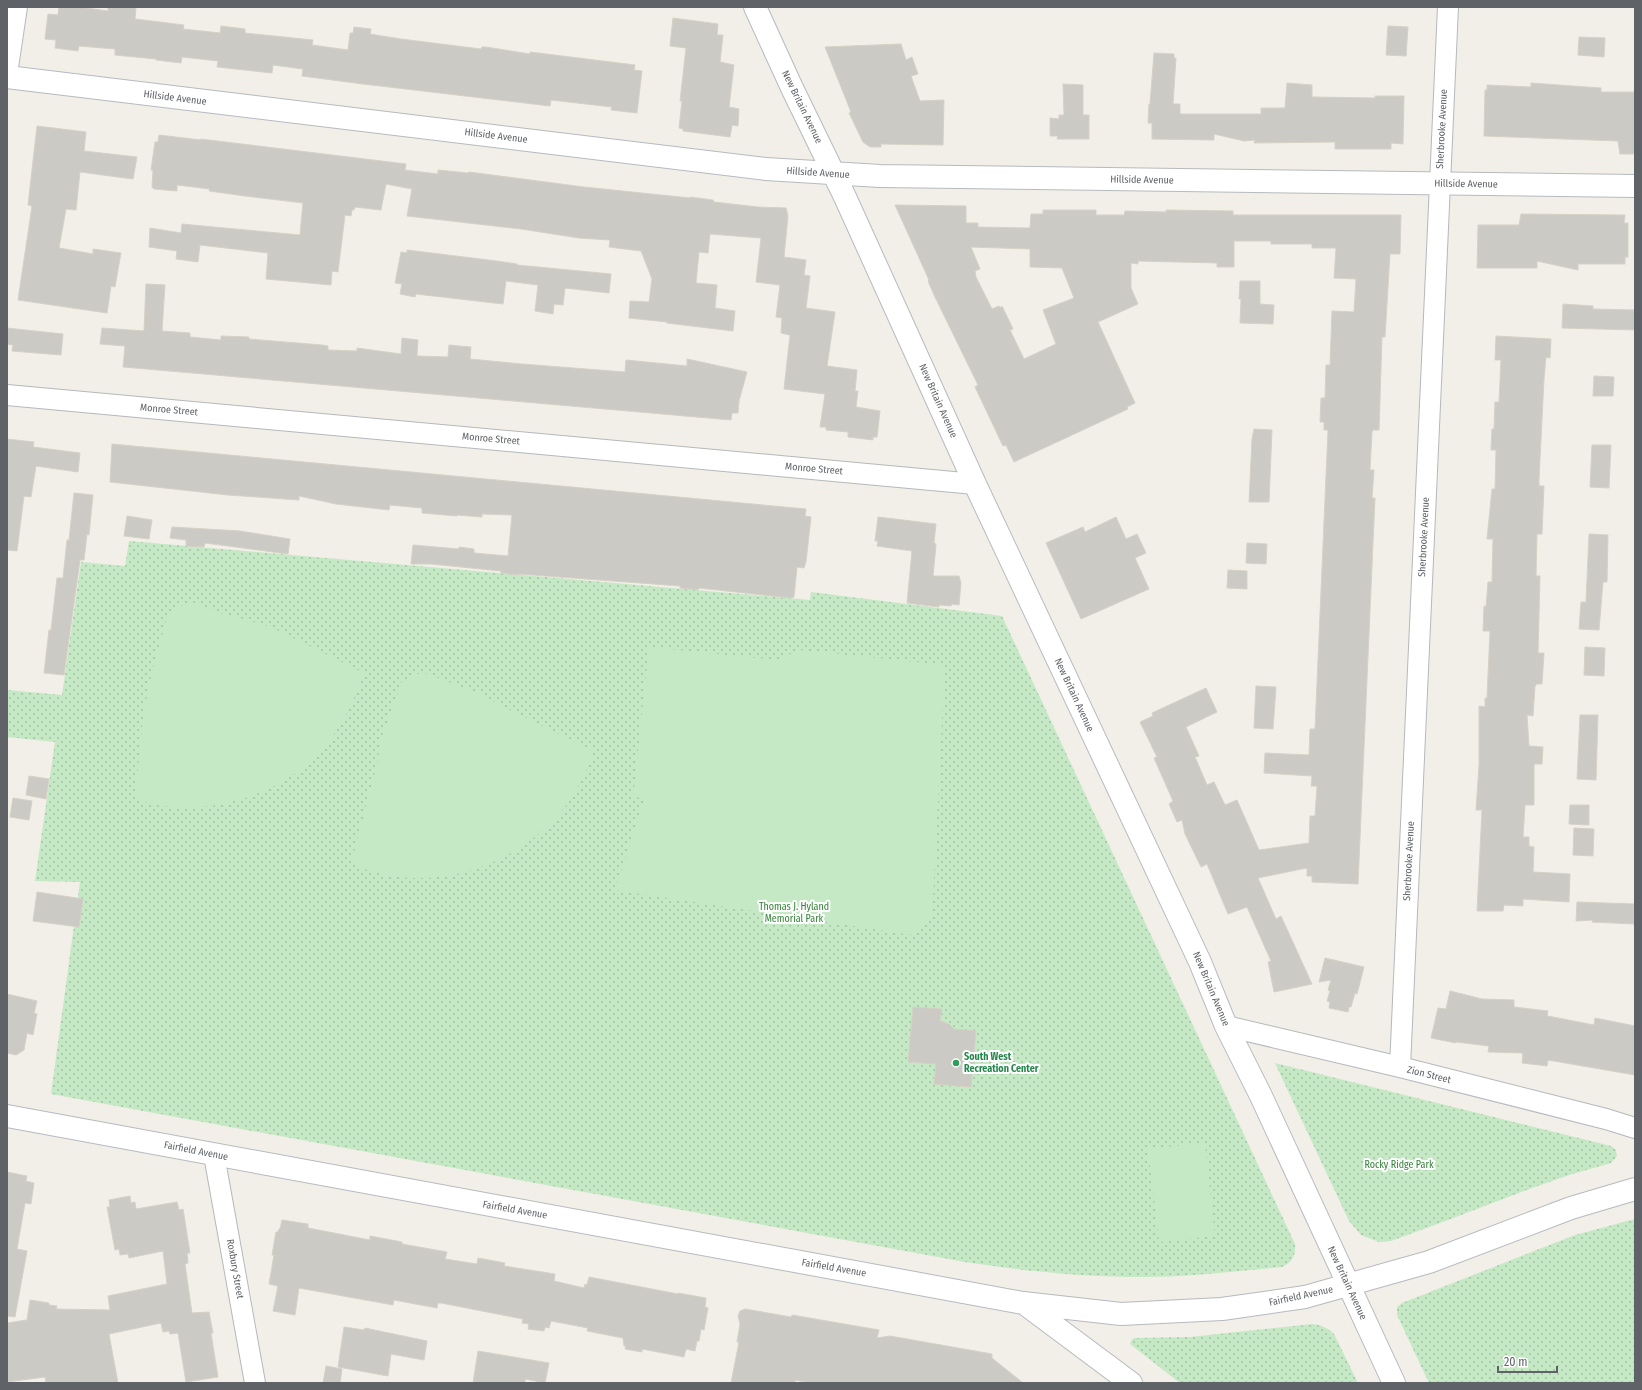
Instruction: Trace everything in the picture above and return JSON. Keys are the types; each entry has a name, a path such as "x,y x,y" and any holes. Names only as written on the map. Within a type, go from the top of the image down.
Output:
{"main road":[{"name":"New Britain Avenue","path":"755,7 792,88 835,174 975,484 1200,962 1226,1026 1261,1096 1394,1383"},
{"name":"Hillside Avenue","path":"7,77 766,169 835,174 880,176 1635,186"},
{"name":"Fairfield Avenue","path":"7,1116 1023,1303 1121,1314 1222,1309 1305,1297 1429,1262 1571,1208 1635,1189"},
{"name":"Fairfield Avenue","path":"1023,1303 1131,1383"}],"street":[{"path":"7,74 17,7"},
{"name":"Sherbrooke Avenue","path":"1400,1067 1448,7"},
{"name":"Monroe Street","path":"7,395 975,484"},
{"name":"Zion Street","path":"1226,1026 1400,1067 1634,1127"},
{"name":"Roxbury Street","path":"214,1155 255,1383"}],"green space":[{"name":"Thomas J. Hyland Memorial Park","path":"129,541 810,600 811,592 1002,616 1295,1244 1293,1258 1282,1267 1213,1274 1161,1277 1076,1275 1032,1271 965,1262 51,1094 80,882 35,881 55,742 7,737 7,690 62,695 81,562 125,566"},
{"path":"192,602 217,612 271,627 364,673 356,694 341,724 328,743 302,768 281,782 258,793 234,801 209,806 183,808 158,805 135,799 143,716 160,642 167,618 172,611 186,603"},
{"path":"649,647 777,660 800,650 945,665 932,919 913,935 615,890 645,798 633,797"},
{"path":"422,672 481,694 500,705 594,751 581,782 573,797 563,810 528,842 508,855 486,865 464,872 440,877 416,878 392,876 377,873 351,864 378,760 380,741 402,681"},
{"name":"Rocky Ridge Park","path":"1275,1063 1611,1146 1616,1150 1617,1156 1611,1163 1569,1175 1532,1188 1391,1241 1379,1242 1361,1235 1349,1221"},
{"path":"1205,1143 1215,1236 1159,1242 1148,1149"},
{"path":"1635,1219 1635,1383 1429,1383 1397,1315 1397,1307 1402,1303 1575,1235"},
{"path":"1313,1324 1324,1327 1334,1334 1358,1383 1180,1383 1130,1344 1134,1338 1190,1337"}],"building":[{"path":"59,7 79,7 108,11 108,7 136,7 135,19 184,25 183,29 220,33 221,26 245,29 245,33 313,40 312,45 348,50 350,33 353,33 354,27 371,29 370,34 401,39 481,49 482,47 486,47 530,54 530,52 635,65 634,70 642,71 637,113 611,110 612,107 551,100 550,106 302,76 303,69 273,65 272,73 217,67 218,61 182,57 181,63 115,55 115,49 79,46 78,51 55,48 56,40 45,39 48,14 58,15"},
{"path":"673,18 718,24 717,35 723,35 720,62 734,65 729,107 739,109 738,126 732,125 730,137 683,131 683,129 679,128 682,101 680,101 686,48 670,46"},
{"path":"1388,26 1408,27 1406,56 1386,55"},
{"path":"1579,37 1605,38 1604,57 1578,55"},
{"path":"901,44 906,60 912,57 918,74 911,76 920,101 944,100 943,145 881,144 881,147 870,147 863,142 849,113 851,112 825,47"},
{"path":"1154,53 1174,54 1174,58 1176,58 1173,104 1180,104 1180,114 1261,114 1261,108 1285,108 1287,83 1312,85 1312,97 1375,98 1375,96 1404,96 1403,144 1391,143 1391,149 1335,149 1335,142 1254,143 1255,140 1244,141 1214,134 1214,140 1152,139 1152,123 1148,123"},
{"path":"1531,83 1601,88 1601,92 1635,92 1635,154 1620,154 1618,141 1484,136 1485,90 1487,90 1487,85 1531,87"},
{"path":"1063,84 1083,85 1083,115 1089,115 1089,139 1057,139 1058,136 1050,136 1050,118 1059,119 1059,115 1064,115"},
{"path":"37,126 86,132 84,151 137,157 133,179 80,172 76,210 66,209 59,248 93,254 93,249 121,253 115,287 111,286 107,313 18,300 32,206 28,205"},
{"path":"159,135 406,164 405,170 438,174 438,170 469,172 584,187 690,197 713,200 714,202 758,207 786,208 788,216 784,257 806,260 804,275 810,276 806,308 835,312 827,366 857,370 855,391 858,391 856,407 880,411 877,437 873,437 873,440 848,437 848,432 826,430 826,427 820,427 825,394 784,389 790,335 781,333 782,318 776,317 780,285 756,282 761,238 710,234 708,253 699,252 696,283 717,285 715,308 735,311 733,331 629,318 630,301 649,302 652,279 641,251 609,247 610,240 579,238 521,229 407,216 412,189 386,184 381,210 355,207 354,210 352,210 351,216 345,215 338,272 332,271 331,285 266,279 268,253 200,245 198,262 176,259 177,251 149,247 150,228 181,233 182,224 300,235 303,203 209,191 210,189 177,185 177,191 154,189 152,187 153,170 151,170 155,142 158,142"},
{"path":"895,205 966,206 966,223 978,223 978,227 1029,228 1031,214 1043,214 1043,210 1096,210 1096,215 1124,215 1125,211 1166,212 1166,210 1233,211 1233,215 1401,215 1400,254 1390,254 1385,337 1382,337 1379,430 1373,430 1372,432 1370,470 1374,470 1372,498 1375,498 1358,884 1312,882 1312,876 1307,876 1307,868 1258,878 1276,919 1281,916 1312,984 1274,992 1268,962 1271,961 1247,907 1228,914 1207,864 1201,867 1185,834 1182,820 1177,822 1169,804 1173,801 1154,758 1157,757 1140,722 1153,716 1152,713 1206,688 1217,712 1186,727 1199,756 1195,757 1207,785 1214,782 1225,805 1237,800 1259,850 1309,843 1310,816 1315,816 1317,786 1311,786 1312,776 1264,773 1265,753 1309,755 1310,729 1315,729 1328,430 1324,430 1324,422 1320,422 1321,398 1325,398 1326,365 1330,365 1332,311 1354,312 1356,279 1334,278 1336,248 1312,248 1312,244 1271,244 1271,241 1234,241 1234,267 1217,267 1217,263 1138,261 1138,264 1131,263 1131,288 1138,304 1098,322 1135,403 1127,407 1128,409 1014,462 1006,445 1003,446 975,387 978,385 934,295 928,281 929,280","holes":["971,247 1030,249 1030,267 1062,268 1074,298 1043,310 1056,344 1024,359 1010,330 1013,329 1002,306 1000,308 999,306 992,309 976,277 975,271 980,269"]},
{"path":"1521,214 1625,215 1624,223 1628,223 1628,257 1625,257 1625,264 1578,264 1578,270 1537,261 1537,268 1477,268 1478,225 1519,225"},
{"path":"407,250 497,261 517,265 611,274 609,293 565,288 563,305 554,304 553,314 535,311 538,285 506,281 503,304 416,294 415,297 400,294 402,284 395,283 401,252 407,253"},
{"path":"1240,281 1260,281 1260,304 1274,305 1273,324 1240,323"},
{"path":"146,284 165,285 162,331 190,333 190,337 221,340 221,336 249,337 249,339 322,345 328,346 328,350 357,351 357,348 401,354 402,338 418,340 417,356 448,357 449,345 471,347 470,359 522,364 625,372 626,360 687,366 687,359 747,372 739,401 738,413 732,413 731,420 123,367 125,346 100,344 102,328 144,331"},
{"path":"1563,304 1593,306 1593,309 1635,310 1635,330 1562,328"},
{"path":"7,328 63,334 61,355 12,351 13,345 7,344"},
{"path":"1496,336 1551,339 1550,358 1546,357 1544,379 1539,486 1544,486 1542,534 1537,534 1536,576 1540,576 1538,653 1544,653 1542,684 1536,684 1535,686 1533,716 1527,715 1529,746 1543,747 1542,764 1534,764 1534,805 1525,805 1523,837 1529,837 1529,846 1534,847 1533,872 1570,874 1569,902 1523,899 1523,906 1504,905 1503,911 1477,911 1482,810 1476,810 1479,765 1479,706 1485,707 1485,698 1487,698 1490,631 1483,631 1484,606 1486,607 1488,582 1492,582 1493,539 1487,539 1492,489 1495,489 1496,450 1491,450 1492,429 1494,429 1495,402 1499,402 1501,360 1495,360"},
{"path":"1594,376 1614,377 1613,396 1593,396"},
{"path":"1254,429 1272,430 1269,502 1249,502 1252,439"},
{"path":"7,439 34,442 33,447 80,453 78,472 36,466 31,497 24,496 17,551 7,550"},
{"path":"112,444 806,509 805,516 811,517 806,562 804,568 797,567 794,597 790,598 699,588 698,590 680,588 680,586 519,575 501,573 501,571 431,564 411,564 413,545 459,549 459,547 474,549 474,553 508,556 512,515 482,514 482,517 457,516 422,513 422,508 390,505 389,510 336,504 299,496 299,500 228,495 110,482"},
{"path":"1592,445 1611,445 1609,488 1590,487"},
{"path":"74,493 93,495 89,535 87,534 84,560 80,560 64,675 44,673 57,578 63,578"},
{"path":"127,516 152,520 149,539 124,536"},
{"path":"878,517 936,524 934,542 936,545 933,576 959,576 961,583 959,605 939,605 939,607 907,603 912,551 877,546 878,541 875,541"},
{"path":"1116,517 1126,539 1137,534 1146,553 1135,558 1149,589 1081,619 1046,543 1083,527 1085,532"},
{"path":"172,527 240,531 290,539 288,554 205,543 204,547 186,546 186,540 170,538"},
{"path":"1589,534 1608,535 1607,582 1603,582 1599,630 1579,629 1581,602 1586,602"},
{"path":"1247,543 1267,544 1266,564 1246,563"},
{"path":"1228,570 1247,571 1247,589 1227,588"},
{"path":"1585,647 1605,648 1604,676 1584,675"},
{"path":"1256,686 1276,687 1273,729 1254,728"},
{"path":"1580,715 1598,715 1596,780 1577,779"},
{"path":"29,776 49,779 46,799 26,795"},
{"path":"13,798 32,801 29,820 10,817"},
{"path":"1570,805 1589,805 1589,825 1569,824"},
{"path":"1574,828 1594,829 1593,856 1573,855"},
{"path":"37,892 83,899 79,927 33,921"},
{"path":"1577,902 1634,904 1634,924 1592,922 1593,920 1576,921"},
{"path":"1325,958 1364,967 1357,994 1355,993 1348,1012 1329,1008 1330,1002 1327,1001 1331,980 1319,982"},
{"path":"1450,991 1482,999 1514,1000 1514,1007 1548,1011 1547,1016 1594,1025 1595,1018 1635,1026 1635,1075 1548,1060 1547,1066 1522,1063 1523,1053 1488,1052 1489,1046 1456,1043 1431,1038 1438,1008 1446,1009"},
{"path":"7,994 37,1001 34,1013 37,1014 33,1035 27,1033 24,1050 16,1055 7,1053"},
{"path":"913,1007 942,1009 940,1021 949,1024 954,1029 976,1031 971,1087 934,1084 936,1064 908,1062"},
{"path":"7,1172 27,1176 26,1181 34,1183 31,1204 25,1203 17,1249 27,1251 15,1317 7,1316"},
{"path":"130,1196 131,1203 135,1202 136,1209 177,1202 179,1210 183,1209 190,1253 187,1253 188,1263 185,1264 192,1313 209,1312 218,1377 186,1382 178,1333 170,1334 169,1331 163,1332 161,1323 109,1334 118,1383 46,1383 45,1377 7,1382 7,1323 27,1320 30,1300 49,1303 49,1305 57,1306 56,1309 110,1310 108,1296 167,1284 163,1251 129,1258 128,1254 120,1255 119,1249 115,1250 107,1207 110,1207 109,1200"},
{"path":"282,1220 308,1224 308,1228 370,1240 370,1236 402,1242 402,1244 447,1252 445,1259 477,1264 478,1258 505,1263 504,1266 555,1274 554,1281 584,1288 585,1284 587,1285 589,1277 706,1298 705,1307 708,1308 704,1330 701,1329 699,1341 697,1341 695,1351 686,1349 684,1357 642,1349 642,1352 625,1349 626,1346 624,1346 623,1338 587,1331 588,1328 551,1321 549,1328 545,1327 544,1331 528,1329 529,1324 522,1323 523,1319 441,1303 438,1303 437,1308 394,1300 393,1305 299,1288 295,1315 273,1311 278,1286 269,1284 276,1232 280,1229"},
{"path":"745,1309 791,1317 792,1315 879,1330 877,1338 890,1336 992,1354 992,1358 1023,1383 811,1383 795,1380 795,1383 731,1383 739,1342 737,1342 740,1324 738,1316 740,1311"},
{"path":"344,1327 364,1330 365,1328 427,1341 424,1360 391,1354 388,1376 338,1367"},
{"path":"478,1351 549,1363 545,1383 525,1379 525,1383 473,1383"},
{"path":"326,1366 342,1369 340,1383 323,1383"}],"place":[{"name":"South West Recreation Center","path":"956,1063"}]}
